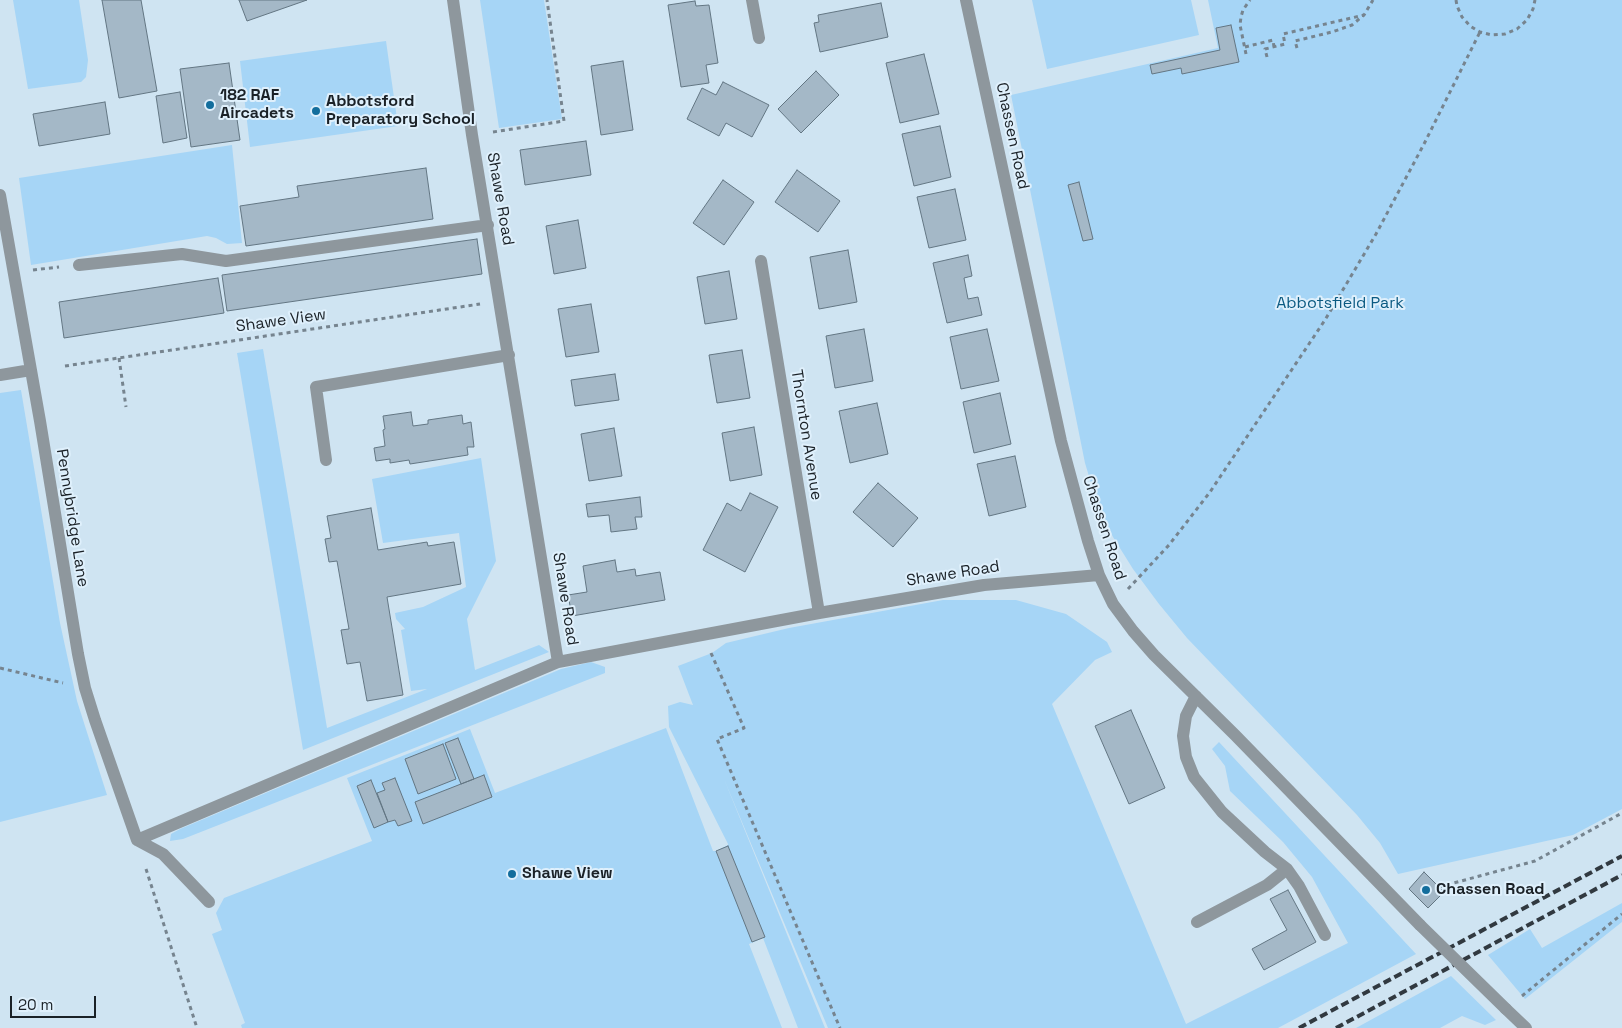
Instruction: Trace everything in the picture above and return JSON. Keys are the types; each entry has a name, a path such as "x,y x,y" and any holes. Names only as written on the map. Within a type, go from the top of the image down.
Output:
{"street":[{"name":"Shawe Road","path":"453,0 472,135 558,662 819,613 984,585 1098,574"},
{"path":"752,0 760,38"},
{"name":"Chassen Road","path":"966,0 1061,441 1098,574 1113,604 1154,655 1420,924 1526,1028"},
{"name":"Pennybridge Lane","path":"0,195 85,688 137,840"},
{"path":"80,265 182,254 226,261 488,225"},
{"name":"Thornton Avenue","path":"761,261 819,613"},
{"path":"326,460 316,386 509,355"},
{"path":"0,375 30,370"},
{"path":"137,840 558,662"},
{"path":"1196,696 1186,716 1183,736 1186,757 1194,778 1222,812 1265,852 1287,869 1299,886 1325,935"},
{"path":"137,840 162,854 209,902"},
{"path":"1197,922 1267,886 1287,869"}],"path":[{"path":"472,135 564,121 546,0"},
{"path":"1246,54 1240,26 1243,10 1250,0"},
{"path":"1297,48 1295,41 1352,25 1364,15 1373,0"},
{"path":"1456,0 1462,17 1470,26 1480,32 1492,35 1505,34 1517,29 1527,20 1535,0"},
{"path":"1267,57 1265,50 1286,44 1283,34 1364,15"},
{"path":"1146,570 1181,531 1210,492 1326,320 1376,234 1480,32"},
{"path":"1245,47 1273,40 1274,47"},
{"path":"14,273 80,265"},
{"name":"Shawe View","path":"65,366 500,301"},
{"path":"119,358 126,407"},
{"path":"706,634 708,648 744,728 717,739 840,1028"},
{"path":"0,668 85,688"},
{"path":"1439,887 1535,861 1622,813"},
{"path":"137,840 197,1028"},
{"path":"1507,1010 1526,992 1622,914"}],"green space":[{"path":"13,0 79,0 88,60 86,77 81,82 28,89"},
{"path":"480,0 544,0 562,119 499,128"},
{"path":"1032,0 1191,0 1199,35 1047,69"},
{"name":"Abbotsfield Park","path":"1208,0 1622,0 1622,809 1573,835 1398,874 1380,843 1357,815 1187,638 1159,604 1133,569 1113,537 1097,503 1085,463 1011,95 1218,48"},
{"path":"386,41 398,126 250,147 240,61"},
{"path":"232,145 242,243 227,244 207,236 31,265 19,178"},
{"path":"263,349 327,728 427,689 411,691 401,630 405,629 396,619 395,613 423,607 466,587 459,533 383,543 372,479 481,458 496,561 467,619 475,670 539,645 549,652 303,750 237,353"},
{"path":"21,390 60,623 77,701 107,795 0,822 0,393"},
{"path":"943,600 1016,600 1066,614 1107,642 1112,652 1095,660 1052,704 1186,1024 1348,943 1312,877 1283,842 1230,791 1225,766 1212,749 1219,742 1416,954 1278,1028 828,1028 724,779 825,1028 798,1028 763,938 749,944 782,1028 242,1028 241,1025 245,1023 212,934 222,930 216,913 224,898 372,841 347,778 470,729 495,793 666,728 713,851 716,851 728,844 669,727 668,706 680,702 693,705 678,666 712,653 726,643 789,628"},
{"path":"591,662 605,667 605,673 183,839 170,841 171,834 180,829 561,669"},
{"path":"1622,903 1622,922 1525,999 1488,955 1530,929 1542,948"},
{"path":"1451,976 1496,1020 1485,1025 1462,1016 1440,1028 1356,1028"}],"building":[{"path":"102,0 141,0 157,91 119,98"},
{"path":"239,0 307,0 247,21"},
{"path":"695,1 696,6 709,5 718,63 706,65 709,83 681,87 668,5"},
{"path":"881,3 888,37 820,52 814,23 819,22 818,15"},
{"path":"1231,25 1239,62 1182,74 1181,68 1152,74 1150,65 1220,50 1216,28"},
{"path":"924,54 939,114 900,123 886,63"},
{"path":"623,61 633,130 601,135 591,66"},
{"name":"182 RAF Aircadets","path":"229,63 240,140 191,147 180,69"},
{"path":"816,71 839,95 801,133 778,109"},
{"path":"723,82 769,105 752,137 726,123 719,136 687,119 702,88 716,95"},
{"path":"180,92 187,138 163,143 156,96"},
{"path":"105,102 110,134 39,146 33,114"},
{"path":"940,126 951,177 914,186 902,134"},
{"path":"586,141 591,175 525,185 520,150"},
{"path":"426,168 433,219 246,246 240,206 299,197 297,186"},
{"path":"797,170 840,201 818,232 775,202"},
{"path":"723,180 754,202 724,245 693,223"},
{"path":"1079,182 1093,239 1083,241 1068,185"},
{"path":"955,189 966,240 929,248 917,197"},
{"path":"578,220 586,268 554,274 546,226"},
{"path":"477,239 482,274 227,311 222,275"},
{"path":"848,250 857,302 819,309 810,257"},
{"path":"968,255 972,276 964,278 968,299 978,297 982,315 947,323 933,263"},
{"path":"729,271 737,319 705,324 697,277"},
{"path":"218,278 224,313 64,338 59,302"},
{"path":"591,304 599,352 566,357 558,309"},
{"path":"864,329 873,381 835,388 826,336"},
{"path":"987,329 999,381 961,389 950,337"},
{"path":"742,350 750,398 717,403 709,355"},
{"path":"615,374 619,400 575,406 571,380"},
{"path":"1000,393 1011,444 974,453 963,402"},
{"path":"877,403 888,454 850,463 839,411"},
{"path":"411,412 413,426 428,424 428,420 462,415 463,424 471,422 474,447 467,447 468,455 410,464 409,460 390,463 390,459 376,461 374,448 385,446 383,416"},
{"path":"754,427 762,475 730,481 722,433"},
{"path":"614,428 622,476 589,481 581,434"},
{"path":"1015,456 1026,507 989,516 977,464"},
{"path":"878,483 918,518 893,547 853,512"},
{"path":"750,493 778,507 745,572 703,550 727,503 741,511"},
{"path":"640,497 642,517 635,517 637,529 611,532 609,515 588,517 586,504"},
{"path":"371,508 378,550 427,542 428,546 454,542 461,584 387,597 403,695 367,701 360,662 347,664 341,630 349,629 337,561 329,562 325,539 331,538 327,516"},
{"path":"615,560 617,572 635,569 636,576 660,572 665,600 572,616 568,595 587,592 583,566"},
{"path":"1131,710 1165,788 1129,804 1095,726"},
{"path":"458,738 474,779 461,784 445,743"},
{"path":"443,744 456,779 418,794 405,759"},
{"path":"484,775 492,797 423,824 415,802"},
{"path":"395,778 412,821 398,826 395,820 388,822 377,793 385,790 382,783"},
{"path":"371,780 388,822 374,828 357,786"},
{"path":"728,846 765,937 752,942 716,851"},
{"name":"Chassen Road","path":"1424,872 1444,892 1428,908 1409,889"},
{"path":"1288,890 1316,942 1264,970 1252,949 1287,930 1270,899"}],"railway":[{"path":"1299,1028 1622,856"},
{"path":"1336,1028 1622,875"}],"place":[{"name":"182 RAF Aircadets","path":"210,105"},
{"name":"Abbotsford Preparatory School","path":"316,111"},
{"name":"Shawe View","path":"512,874"},
{"name":"Chassen Road","path":"1426,890"}]}
